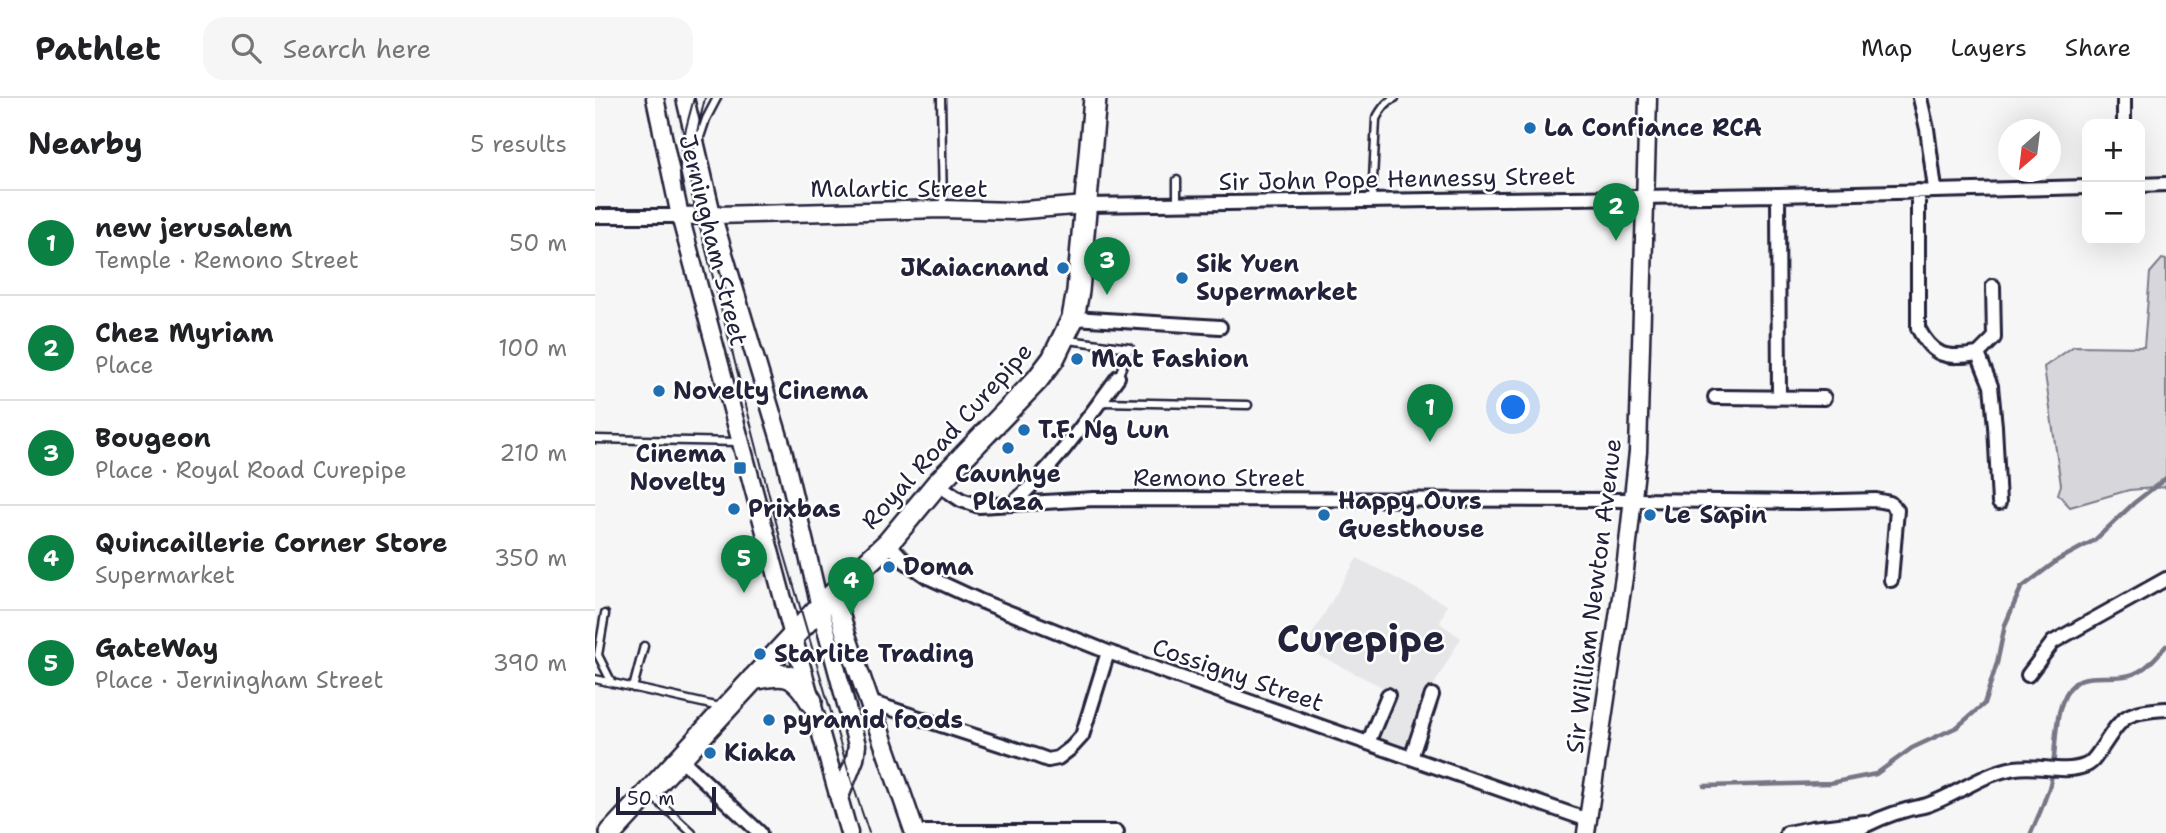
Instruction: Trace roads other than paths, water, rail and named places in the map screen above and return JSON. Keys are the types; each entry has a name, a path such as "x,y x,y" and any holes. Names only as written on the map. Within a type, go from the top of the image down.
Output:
{"main road":[{"name":"Royal Road Curepipe","path":"611,833 827,600 888,543 937,484 1037,380 1053,359 1073,318 1078,291 1095,98"},
{"path":"827,600 870,702 915,832"},
{"path":"753,679 783,674 801,685 811,701"}],"street":[{"name":"Jerningham Street","path":"655,98 680,216 849,833"},
{"name":"Jerningham Street","path":"685,98 712,214 827,600 857,745 855,759 839,799"},
{"name":"Sir William Newton Avenue","path":"1587,826 1638,452 1648,98"},
{"path":"1920,98 1935,189"},
{"path":"2124,98 2124,119"},
{"path":"2145,186 2166,184"},
{"name":"Sir John Pope Hennessy Street","path":"1086,205 1778,195 2082,187"},
{"path":"1918,191 1918,328 1928,346 1944,355 1978,354 1994,338 1993,286"},
{"path":"1778,195 1779,398"},
{"name":"Malartic Street","path":"680,216 943,209 1012,211 1086,205"},
{"path":"595,216 680,216"},
{"path":"1073,318 1220,327"},
{"path":"1978,354 1991,386 1996,426 1999,503"},
{"path":"1013,503 1033,486 1118,377"},
{"path":"1714,397 1824,398"},
{"name":"Remono Street","path":"937,484 961,500 979,506 1094,499 1876,500 1891,503 1897,510 1891,580"},
{"name":"Cossigny Street","path":"888,543 907,562 928,577 978,600 1108,652 1411,758 1587,826"},
{"path":"2028,675 2053,642 2166,579"},
{"path":"870,702 1048,760 1058,758 1082,736 1108,652"},
{"path":"1368,743 1388,695"},
{"path":"1411,758 1432,695"},
{"path":"1787,833 1872,821 1925,806 2001,770 2019,767 2080,768 2090,764 2120,720 2134,713 2166,709"},
{"path":"679,757 760,833"},
{"path":"1852,833 1872,821"},
{"path":"915,832 1117,832"}],"lane":[{"path":"697,149 706,119 717,98"},
{"path":"941,98 943,209"},
{"path":"1372,200 1376,119 1380,110 1395,98"},
{"path":"1177,180 1177,204"},
{"path":"1062,339 1130,348 1118,377"},
{"path":"1100,402 1248,405"},
{"path":"595,439 741,442"},
{"path":"605,614 598,655 612,683"},
{"path":"633,688 644,646"},
{"path":"595,679 726,708"},
{"path":"647,792 692,833"}],"waterway":[{"path":"1704,786 1830,783 1876,774 1912,748 1957,727 1984,704 2005,625 2021,588 2058,560 2095,540 2134,503 2166,478"},
{"path":"2031,833 2049,788 2058,718 2067,692 2075,683 2087,678 2118,677 2138,672 2166,646"}],"tram line":[{"path":"682,192 681,156 694,98"},
{"path":"705,98 691,158 692,196 783,549 869,833"}],"place":[{"name":"La Confiance RCA","path":"1530,128"},
{"name":"Chez Myriam","path":"1616,241"},
{"name":"JKaiacnand","path":"1063,268"},
{"name":"Sik Yuen Supermarket","path":"1182,278"},
{"name":"Bougeon","path":"1107,295"},
{"name":"Mat Fashion","path":"1077,359"},
{"name":"Novelty Cinema","path":"659,391"},
{"name":"T.F. Ng Lun","path":"1024,430"},
{"name":"new jerusalem","path":"1430,442"},
{"name":"Caunhye Plaza","path":"1008,448"},
{"name":"Cinema Novelty","path":"740,468"},
{"name":"Prixbas","path":"734,509"},
{"name":"Happy Ours Guesthouse","path":"1324,515"},
{"name":"Le Sapin","path":"1650,515"},
{"name":"Doma","path":"889,567"},
{"name":"GateWay","path":"744,593"},
{"name":"Quincaillerie Corner Store","path":"851,615"},
{"name":"Starlite Trading","path":"760,654"},
{"name":"pyramid foods","path":"769,720"},
{"name":"Kiaka","path":"710,753"}],"district":[{"name":"Curepipe","path":"1361,638"}]}
